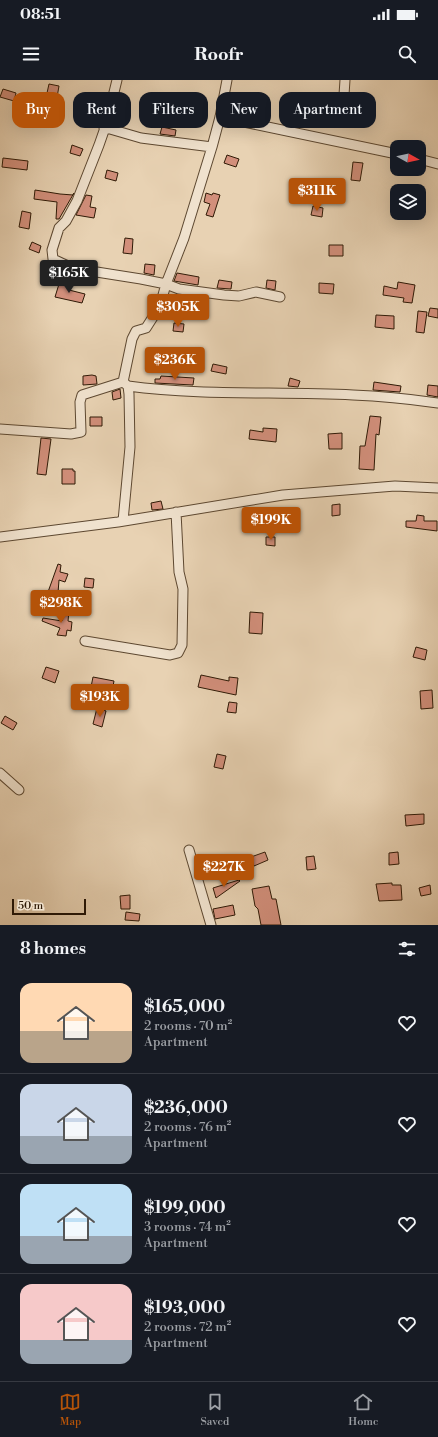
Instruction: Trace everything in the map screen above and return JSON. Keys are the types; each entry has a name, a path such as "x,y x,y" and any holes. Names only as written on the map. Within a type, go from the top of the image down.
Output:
{"street":[{"path":"117,80 104,129 77,201 66,221 59,228 52,250 53,259 68,266 84,270 166,284 179,289 224,296 239,296 256,292 280,297"},
{"path":"225,92 227,80"},
{"path":"344,92 345,80"},
{"path":"123,521 130,448 125,384 134,334 136,331 146,328 160,306 166,284 184,238 217,128"},
{"path":"271,128 390,153"},
{"path":"104,129 110,129 141,138 212,147"},
{"path":"426,161 438,164"},
{"path":"0,429 71,434 81,432 80,402 82,395 125,384 165,391 210,393 353,394 403,398 438,403"},
{"path":"0,537 123,521 283,495 395,486 438,488"},
{"path":"85,641 170,655 178,653 182,645 183,589 179,572 176,512"},
{"path":"0,773 19,790"},
{"path":"189,850 211,925"}],"building":[{"path":"49,84 59,86 58,92 47,92"},
{"path":"3,89 13,92 12,100 0,97"},
{"path":"162,128 176,130 175,136 160,134"},
{"path":"72,145 83,149 80,156 70,153"},
{"path":"227,155 239,159 236,167 224,163"},
{"path":"3,158 28,161 27,170 2,167"},
{"path":"353,162 363,163 360,181 351,180"},
{"path":"107,170 118,173 116,181 105,178"},
{"path":"300,179 307,180 306,190 299,190"},
{"path":"35,190 73,195 59,219 56,219 57,202 34,199"},
{"path":"206,193 220,195 213,217 206,215 210,204 204,202"},
{"path":"86,195 92,196 90,207 96,208 94,218 76,215"},
{"path":"313,206 323,208 322,217 311,215"},
{"path":"22,211 31,213 29,229 19,227"},
{"path":"125,238 133,239 132,254 123,253"},
{"path":"32,242 41,246 39,253 29,249"},
{"path":"329,245 343,245 343,256 329,256"},
{"path":"145,264 155,265 154,275 144,273"},
{"path":"177,273 199,277 198,285 174,281"},
{"path":"219,280 232,282 231,289 217,288"},
{"path":"267,280 276,281 275,290 266,288"},
{"path":"398,282 415,285 412,303 403,302 404,298 383,295 384,286 397,289"},
{"path":"319,283 334,284 333,294 319,293"},
{"path":"59,284 70,287 69,290 85,294 82,303 55,297"},
{"path":"430,308 438,309 438,318 428,316"},
{"path":"418,311 427,312 424,333 416,332"},
{"path":"376,315 394,316 394,329 375,327"},
{"path":"174,323 184,324 183,332 173,331"},
{"path":"213,364 227,367 226,374 211,371"},
{"path":"83,376 96,376 97,384 83,385"},
{"path":"161,376 194,378 193,385 155,383 155,379 160,379"},
{"path":"290,378 300,381 298,387 288,386"},
{"path":"374,382 401,386 400,392 373,390"},
{"path":"428,385 438,386 438,397 427,395"},
{"path":"120,389 121,398 113,400 112,392"},
{"path":"370,416 381,417 379,435 376,434 374,470 359,469 360,446 365,446"},
{"path":"90,417 102,417 102,426 90,426"},
{"path":"263,428 277,429 276,442 249,439 250,430 263,432"},
{"path":"342,433 342,449 329,449 328,434"},
{"path":"41,438 51,439 46,475 37,474"},
{"path":"62,469 73,469 73,471 75,471 75,484 62,484"},
{"path":"161,501 163,509 152,510 151,503"},
{"path":"340,504 340,515 332,516 332,505"},
{"path":"417,515 424,516 424,521 437,521 437,531 406,527 406,521 416,521"},
{"path":"266,537 275,537 275,546 266,545"},
{"path":"58,564 61,565 60,572 68,574 65,582 59,580 58,593 48,592"},
{"path":"85,578 94,579 93,588 84,587"},
{"path":"66,610 69,611 68,621 72,622 71,631 67,630 66,636 57,635 60,628 42,621 43,618 62,621"},
{"path":"250,612 263,613 262,634 249,633"},
{"path":"416,647 427,650 425,660 413,657"},
{"path":"46,667 59,671 55,683 42,678"},
{"path":"201,675 229,681 229,677 238,678 236,695 198,687"},
{"path":"93,677 114,681 112,691 91,687"},
{"path":"432,690 433,708 421,709 420,691"},
{"path":"229,702 237,703 236,713 227,712"},
{"path":"97,708 106,711 102,727 93,724"},
{"path":"5,716 17,723 13,730 1,723"},
{"path":"217,754 226,756 223,769 214,767"},
{"path":"424,814 424,824 406,826 405,815"},
{"path":"265,852 268,860 254,866 251,857"},
{"path":"398,852 399,864 389,865 389,853"},
{"path":"314,856 316,869 307,870 306,857"},
{"path":"239,880 240,881 216,898 213,888"},
{"path":"392,883 392,885 401,885 402,900 379,901 376,884"},
{"path":"430,885 431,894 421,896 419,888"},
{"path":"269,886 272,899 276,899 281,925 261,925 258,909 255,906 252,889"},
{"path":"130,895 130,909 121,909 120,896"},
{"path":"233,905 235,915 215,919 213,909"},
{"path":"126,912 140,914 139,921 125,920"}]}
